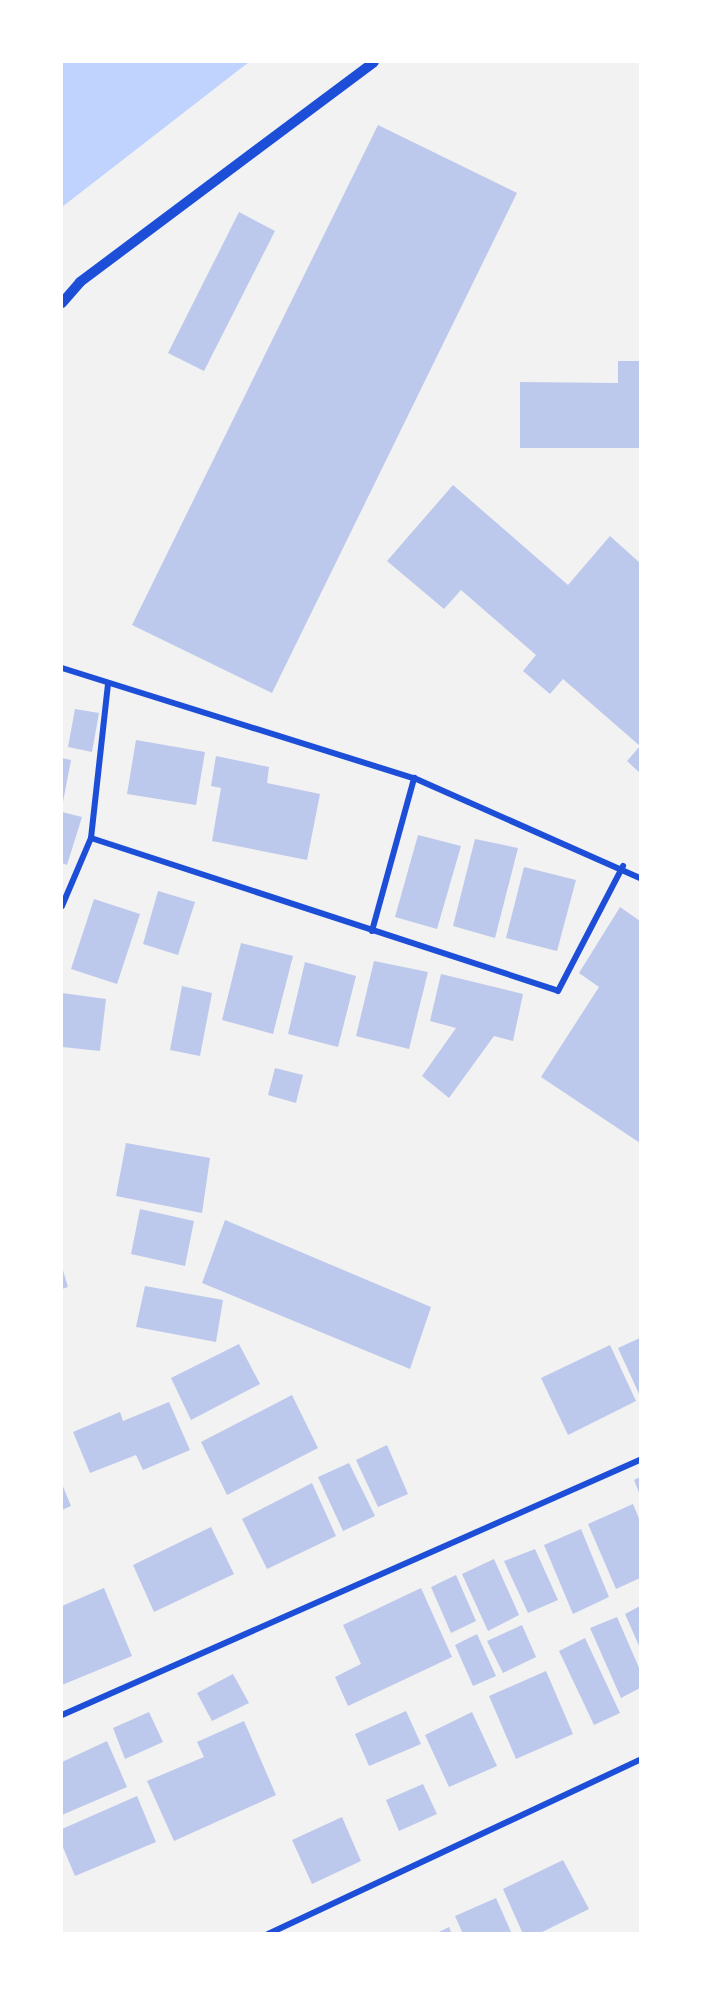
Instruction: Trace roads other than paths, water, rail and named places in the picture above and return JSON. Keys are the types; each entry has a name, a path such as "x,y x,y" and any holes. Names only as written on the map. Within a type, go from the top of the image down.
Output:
{"street":[{"path":"62,303 80,282 375,62"},
{"path":"62,668 414,778 623,866 640,878"},
{"path":"62,906 91,838 108,684"},
{"path":"372,931 414,778"},
{"path":"91,838 558,991 623,866"},
{"path":"62,1714 640,1460"},
{"path":"268,1934 640,1760"}],"water":[{"path":"62,62 249,62 62,207"}]}
